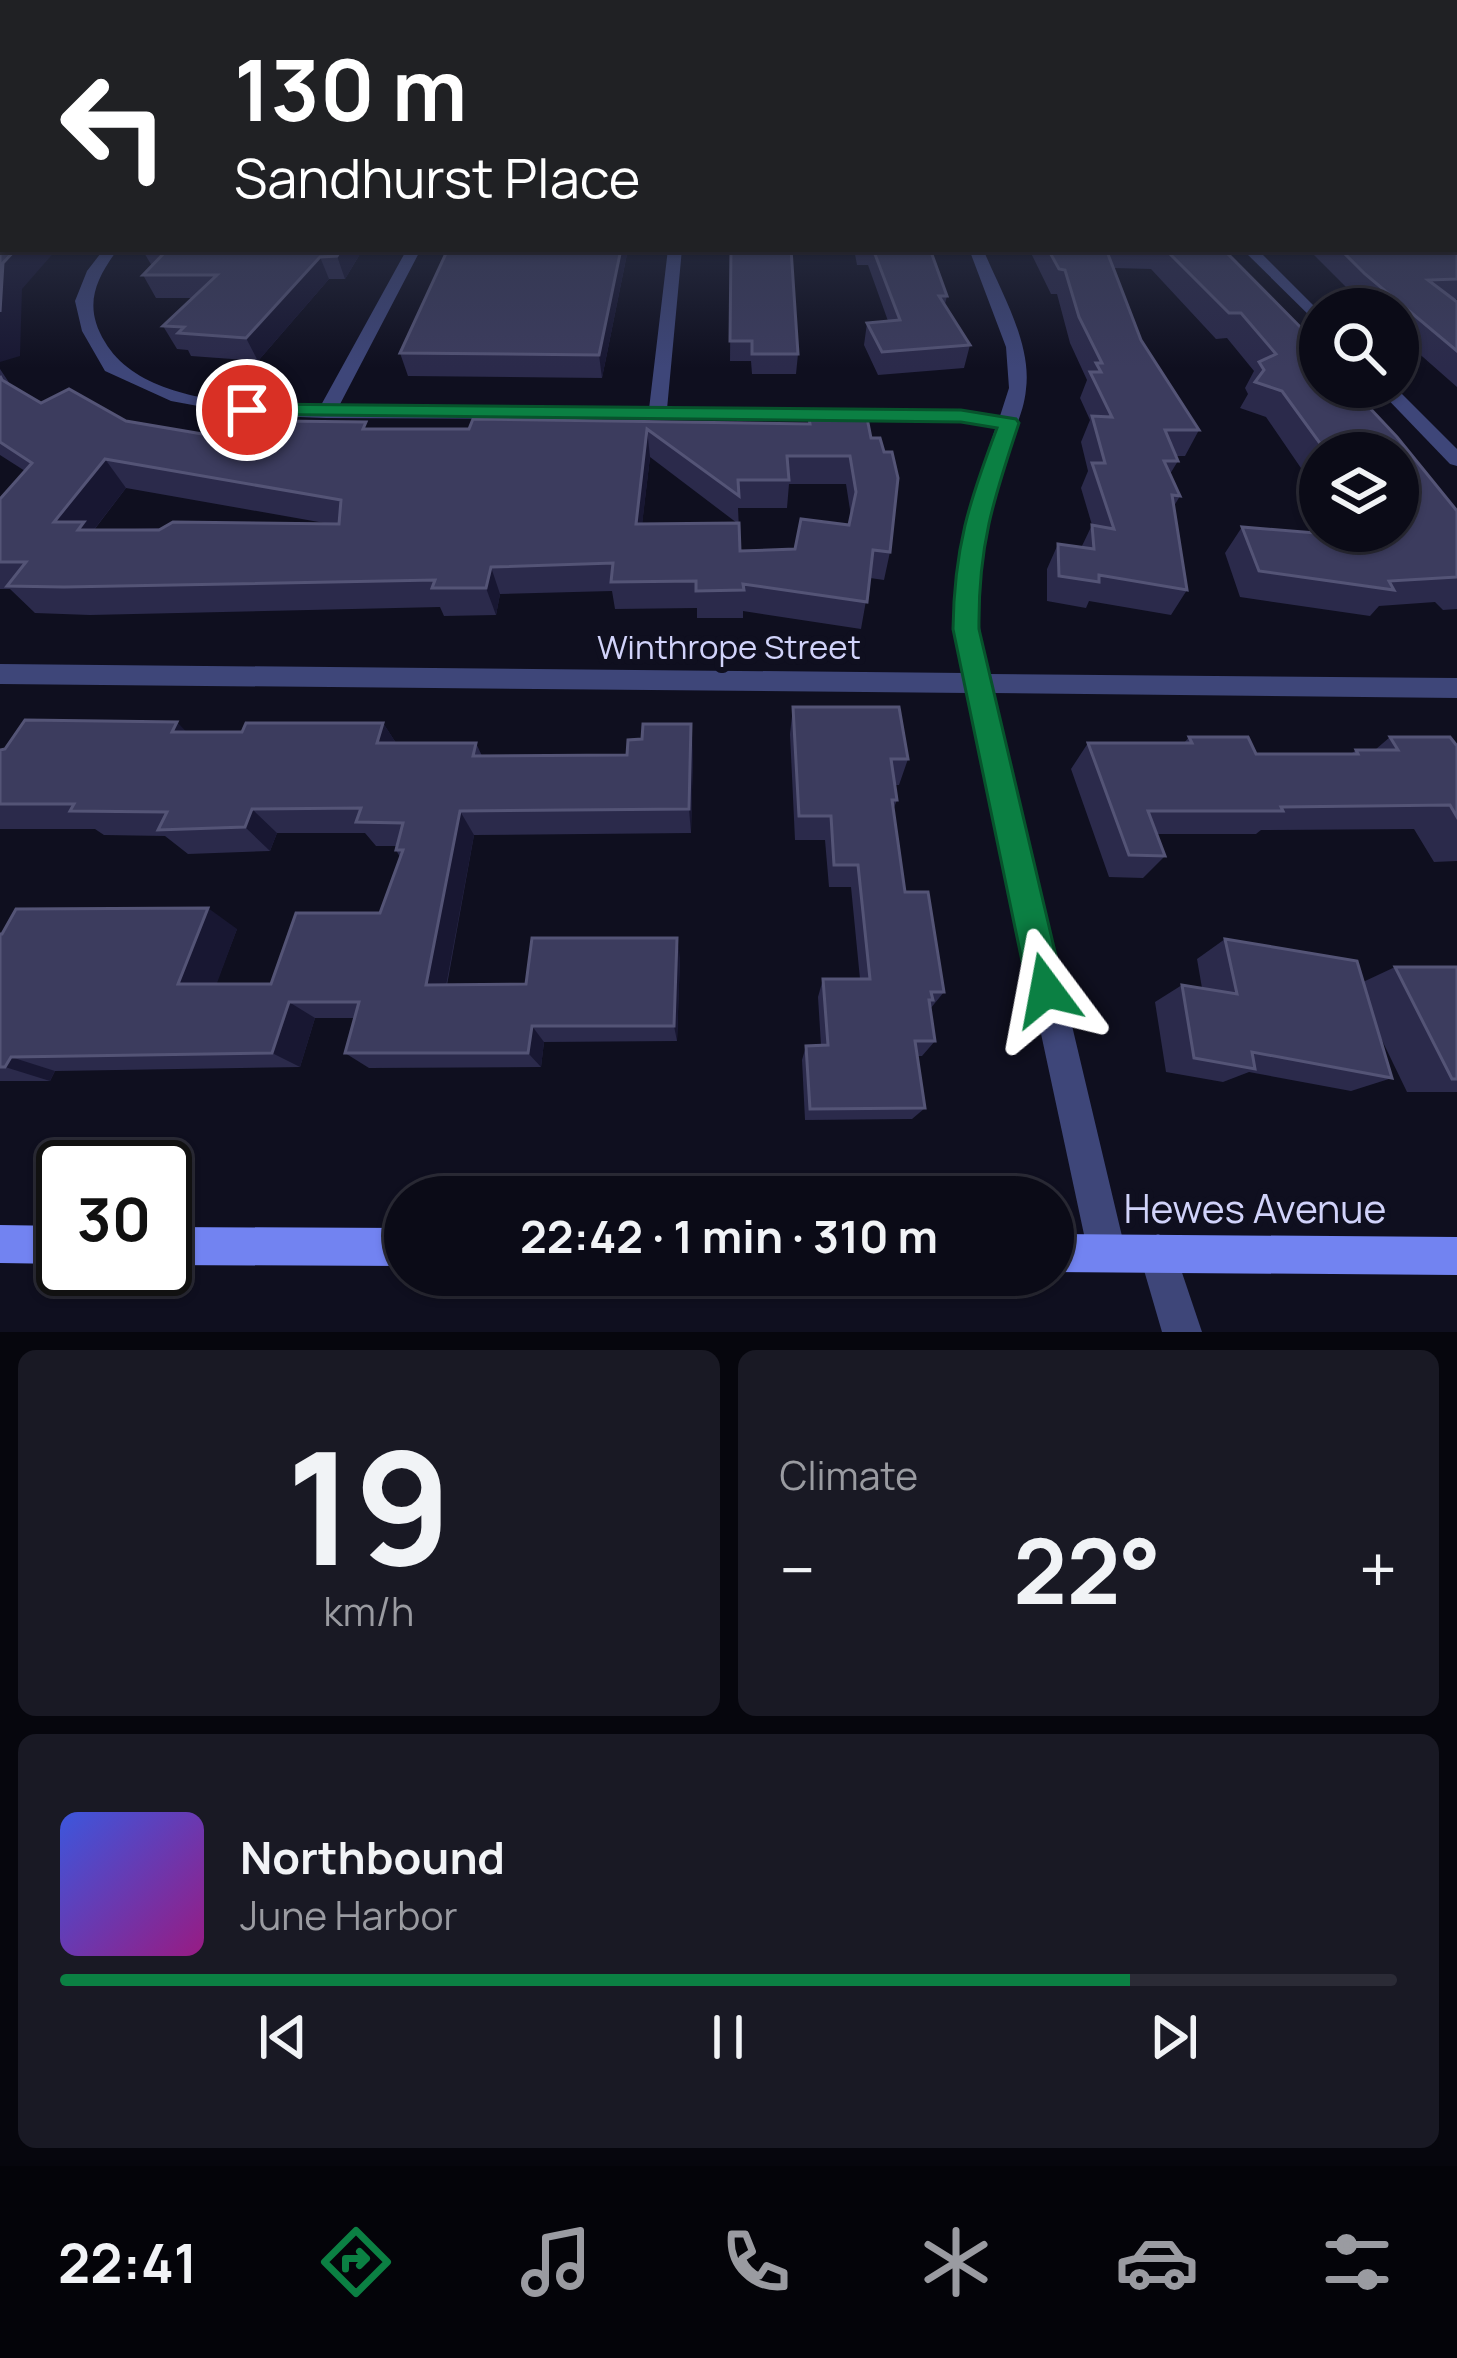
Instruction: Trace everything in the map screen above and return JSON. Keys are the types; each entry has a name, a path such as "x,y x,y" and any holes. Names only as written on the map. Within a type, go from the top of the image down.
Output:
{"street":[{"path":"109,252 94,271 83,301 90,331 111,367 171,396 247,410 326,413 961,416 1009,423"},
{"path":"326,413 412,252"},
{"path":"658,412 675,252"},
{"path":"977,252 1014,347 1018,388 974,522 966,574 966,629 1107,1253"},
{"path":"1252,252 1299,300"},
{"path":"1406,408 1457,460"},
{"name":"Winthrope Street","path":"0,674 1457,688"},
{"path":"0,1244 36,1245"},
{"path":"192,1246 384,1247"},
{"name":"Hewes Avenue","path":"1074,1253 1457,1256"},
{"path":"1158,1253 1182,1332"}],"building":[{"path":"0,252 13,252 3,263 0,312"},
{"path":"165,252 339,252 320,257 246,338 178,333 184,327 163,326 217,275 143,275"},
{"path":"447,252 620,252 599,355 400,353"},
{"path":"731,252 791,252 798,354 752,354 752,341 730,341"},
{"path":"874,252 931,252 947,296 939,296 970,345 882,352 867,323 900,320"},
{"path":"1050,252 1107,252 1141,340 1199,430 1165,430 1178,461 1164,461 1180,496 1172,495 1187,590 1099,575 1099,582 1059,576 1058,544 1094,549 1092,525 1114,529 1092,463 1105,463 1092,416 1112,417 1090,372 1101,372 1096,363 1102,363 1079,317 1065,270 1059,269"},
{"path":"1168,252 1226,252 1299,326 1299,408 1370,408 1392,432 1312,432 1282,391 1255,382 1264,370 1259,362 1276,354 1241,313 1229,313"},
{"path":"1343,252 1457,252 1457,279 1428,280 1457,302 1457,351 1419,319 1419,288 1382,288"},
{"path":"0,376 41,403 69,389 126,421 238,440 245,430 274,430 279,421 366,422 363,429 469,429 473,419 810,424 809,418 867,418 871,438 880,438 884,452 892,452 898,478 890,552 873,550 867,602 743,584 744,590 696,591 696,581 611,582 613,563 491,567 486,588 432,588 435,580 7,586 26,562 0,562 0,499 32,463 0,442","holes":["647,429 739,496 738,480 789,480 787,456 850,456 856,492 849,525 801,519 795,549 740,551 739,523 636,524","105,459 341,500 339,524 173,522 159,530 78,530 84,522 54,522"]},
{"path":"1419,464 1457,511 1457,577 1389,581 1394,590 1259,571 1242,527 1299,532 1299,552 1419,552"},
{"path":"793,707 899,707 908,759 891,759 897,800 892,800 905,892 928,892 944,992 931,992 933,1000 929,1000 935,1041 915,1041 925,1108 810,1109 806,1046 828,1045 823,979 870,979 858,865 834,865 831,816 799,816"},
{"path":"25,720 177,722 172,732 242,732 246,723 383,723 377,743 476,743 473,756 627,755 628,740 642,739 643,724 691,724 689,809 460,811 426,985 526,984 532,938 677,938 674,1026 532,1026 528,1053 345,1053 359,1002 289,1002 272,1053 11,1057 0,1067 0,934 16,909 208,908 178,984 271,984 296,913 380,913 403,850 396,850 403,823 356,822 361,808 252,809 245,827 158,830 167,812 70,811 74,804 0,804 0,750"},
{"path":"1189,737 1248,737 1256,754 1358,754 1356,750 1398,750 1390,737 1450,737 1457,746 1457,817 1450,805 1148,811 1165,856 1129,855 1088,743 1192,743"},
{"path":"1225,939 1357,961 1392,1078 1252,1052 1255,1069 1194,1058 1182,985 1237,994"},
{"path":"1395,967 1457,967 1457,1079 1452,1079"}],"route":[{"path":"247,410 961,416 1009,423 974,522 966,574 966,629 1046,990"}]}
